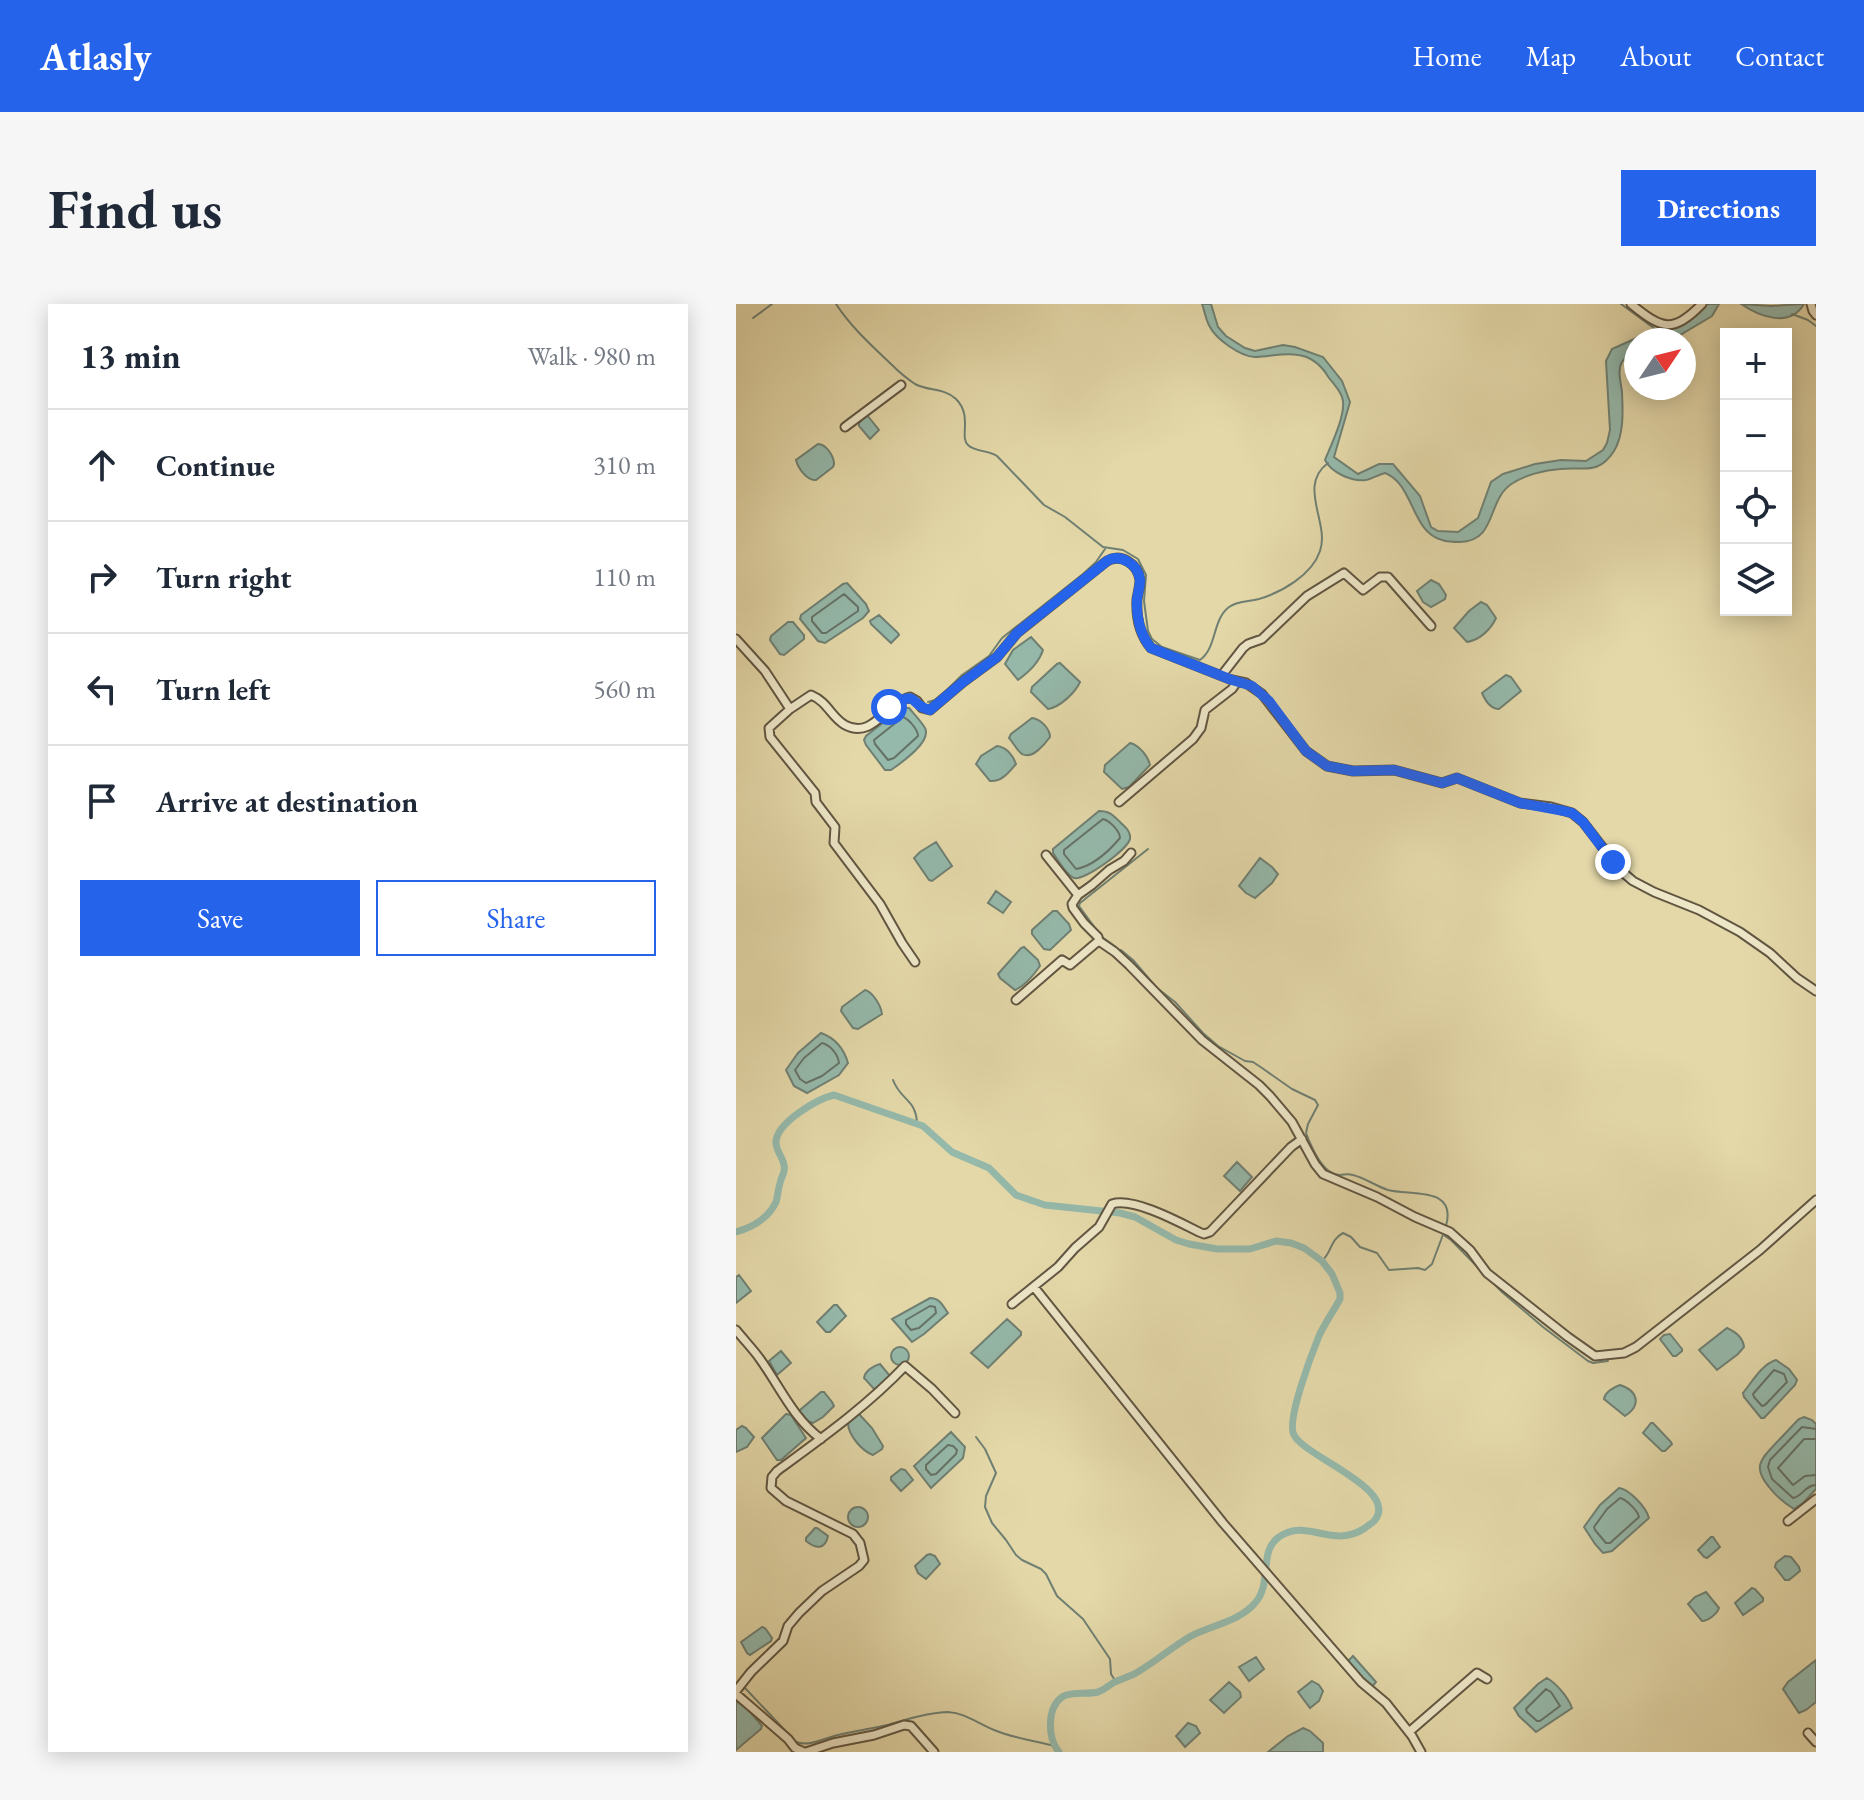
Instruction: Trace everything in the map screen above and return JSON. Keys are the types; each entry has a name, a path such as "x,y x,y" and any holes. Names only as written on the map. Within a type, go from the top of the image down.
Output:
{"street":[{"path":"1631,304 1659,324 1667,325 1680,322 1702,304"},
{"path":"1811,304 1816,315"},
{"path":"845,427 901,385"},
{"path":"915,962 880,904 834,843 835,827 816,802 815,793 770,737 769,728 811,695 822,700 844,725 863,729 905,698 910,697 922,708 930,710 997,657 1017,633 1116,552 1133,566 1140,577 1137,613 1147,644 1164,654 1246,683 1262,694 1306,751 1327,766 1353,771 1394,770 1442,783 1457,778 1520,803 1572,813 1633,881 1740,932 1816,991"},
{"path":"1222,675 1243,648 1262,639 1307,596 1344,573 1363,590 1380,577 1388,577 1431,626"},
{"path":"736,639 765,671 790,709"},
{"path":"1119,802 1193,739 1201,728 1205,710 1237,682"},
{"path":"1131,853 1078,895 1072,904 1099,941 1129,965 1202,1040 1265,1090 1292,1122 1319,1169 1328,1177 1445,1230 1470,1250 1483,1269 1498,1282 1593,1355 1624,1353 1636,1347 1760,1250 1816,1200"},
{"path":"1046,855 1078,895"},
{"path":"1016,1000 1062,960 1070,965 1099,941"},
{"path":"1012,1304 1058,1267 1099,1227 1110,1206 1118,1202 1149,1209 1207,1233 1302,1139"},
{"path":"1034,1287 1259,1566 1361,1682 1386,1703 1421,1752"},
{"path":"736,1330 763,1362 795,1414 807,1429 821,1439"},
{"path":"934,1752 908,1725 805,1752 795,1748 736,1692 751,1672 783,1641 788,1626 799,1613 822,1591 864,1560 860,1543 853,1534 786,1501 771,1488 772,1477 879,1392 905,1366 955,1413"},
{"path":"1788,1521 1816,1499"},
{"path":"1409,1732 1477,1673 1487,1679"},
{"path":"1808,1733 1816,1742"}],"water":[{"path":"1202,304 1211,304 1218,327 1245,348 1255,351 1283,345 1323,357 1342,381 1350,402 1334,457 1358,474 1379,464 1393,464 1420,496 1431,527 1438,531 1458,532 1478,518 1491,482 1503,474 1535,464 1561,460 1586,461 1603,450 1610,430 1606,361 1612,349 1624,344 1620,373 1623,407 1617,445 1608,459 1596,467 1548,470 1518,480 1505,490 1481,535 1460,542 1444,541 1424,528 1395,479 1385,473 1366,480 1348,478 1325,460 1340,423 1343,401 1325,371 1311,359 1302,356 1255,357 1236,351 1213,332"},
{"path":"1703,304 1719,304 1712,316 1692,328 1662,328 1675,324"},
{"path":"1741,304 1804,304 1791,316 1774,318"},
{"path":"867,415 879,430 870,439 859,426"},
{"path":"818,444 829,451 834,464 813,480 803,473 796,460"},
{"path":"1431,580 1439,584 1446,595 1445,599 1431,607 1423,602 1417,591"},
{"path":"847,583 869,611 825,643 818,641 800,619 801,615"},
{"path":"1481,602 1496,618 1484,633 1467,642 1454,628"},
{"path":"879,615 899,635 891,643 871,624 870,621"},
{"path":"788,622 793,622 804,639 784,655 770,640"},
{"path":"1031,637 1043,650 1033,667 1018,680 1005,664 1013,650"},
{"path":"1060,663 1080,682 1067,699 1048,709 1031,692 1032,687"},
{"path":"1506,675 1521,691 1496,709 1488,704 1482,693"},
{"path":"902,708 909,708 925,728 926,734 920,746 908,757 891,770 885,770 864,740"},
{"path":"1032,718 1044,725 1050,737 1038,750 1026,755 1020,753 1009,738"},
{"path":"1130,743 1143,751 1150,765 1129,787 1122,789 1104,772 1105,765"},
{"path":"997,746 1009,752 1016,764 1002,778 990,781 976,764 981,756"},
{"path":"1099,811 1116,818 1130,834 1130,839 1105,864 1087,875 1074,878 1062,867 1053,849"},
{"path":"936,842 952,866 932,881 914,858"},
{"path":"1260,858 1278,874 1255,898 1239,886"},
{"path":"996,891 1011,902 1003,913 988,903"},
{"path":"1053,911 1057,911 1071,930 1050,950 1044,949 1032,930"},
{"path":"1024,947 1040,966 1029,980 1015,990 998,974"},
{"path":"865,990 876,1000 882,1014 858,1029 853,1028 841,1011 842,1007"},
{"path":"821,1033 838,1045 848,1063 839,1075 807,1093 794,1086 786,1070 798,1053"},
{"path":"1237,1162 1252,1177 1240,1191 1224,1176"},
{"path":"739,1275 751,1291 736,1303 736,1277"},
{"path":"930,1298 939,1301 948,1313 912,1342 892,1319"},
{"path":"834,1305 846,1316 830,1332 826,1332 817,1322"},
{"path":"1007,1319 1021,1335 988,1368 971,1353"},
{"path":"1727,1328 1738,1335 1744,1347 1717,1370 1699,1350"},
{"path":"1670,1334 1682,1349 1676,1356 1660,1339"},
{"path":"896,1347 904,1347 909,1356 907,1363 896,1365 891,1360 891,1352"},
{"path":"781,1351 791,1363 777,1375 769,1361"},
{"path":"1776,1360 1789,1369 1797,1380 1761,1418 1743,1393 1762,1369"},
{"path":"880,1364 890,1376 874,1389 864,1378 870,1369"},
{"path":"1620,1385 1631,1391 1636,1399 1634,1408 1625,1416 1604,1399 1608,1392"},
{"path":"821,1392 834,1406 813,1423 802,1417 799,1411"},
{"path":"786,1414 791,1415 806,1438 781,1460 777,1460 762,1438"},
{"path":"859,1414 883,1446 873,1455 856,1442 850,1432 848,1423"},
{"path":"1804,1417 1816,1424 1816,1489 1794,1509 1780,1499 1764,1480 1760,1464 1766,1454"},
{"path":"1651,1423 1672,1444 1665,1451 1643,1433"},
{"path":"742,1426 754,1437 747,1447 736,1452 736,1430"},
{"path":"951,1432 965,1447 963,1458 931,1488 914,1466"},
{"path":"901,1469 913,1480 901,1491 891,1477"},
{"path":"1619,1488 1637,1499 1649,1518 1612,1551 1603,1553 1584,1527 1600,1505"},
{"path":"858,1507 865,1510 868,1517 865,1524 858,1527 851,1524 848,1517 851,1510"},
{"path":"815,1528 828,1536 820,1547 806,1541"},
{"path":"1711,1537 1720,1547 1707,1558 1698,1550"},
{"path":"930,1554 940,1564 926,1579 915,1566"},
{"path":"1785,1556 1791,1557 1800,1571 1789,1580 1785,1580 1775,1567"},
{"path":"1752,1588 1763,1601 1743,1615 1735,1603"},
{"path":"1706,1592 1719,1608 1712,1617 1702,1621 1688,1604"},
{"path":"762,1627 772,1638 771,1641 750,1655 741,1642"},
{"path":"1353,1656 1376,1682 1371,1688 1347,1662"},
{"path":"1256,1657 1264,1669 1249,1681 1239,1667"},
{"path":"1816,1660 1816,1702 1799,1713 1783,1689"},
{"path":"1547,1678 1562,1691 1572,1708 1536,1732 1514,1708"},
{"path":"1312,1681 1323,1691 1319,1701 1310,1708 1298,1692"},
{"path":"1229,1682 1241,1697 1224,1713 1210,1700"},
{"path":"736,1701 748,1709 762,1726 736,1750"},
{"path":"1188,1723 1196,1726 1200,1733 1185,1747 1176,1736"},
{"path":"1303,1728 1323,1743 1323,1752 1268,1752 1288,1736"}],"waterway":[{"path":"753,318 772,304"},
{"path":"836,304 862,336 906,377 915,384 947,393 956,399 964,412 968,445 997,456 1044,505 1065,517 1103,547 1123,550 1138,559 1146,575 1144,601 1152,639 1162,647 1200,660 1229,607 1268,596 1286,587 1303,575 1316,560 1322,540 1315,483 1319,472 1328,463"},
{"path":"1621,304 1654,328"},
{"path":"1792,314 1816,326"},
{"path":"928,702 943,694 962,675 989,656 1002,638 1083,574 1105,549"},
{"path":"1098,932 1079,906 1080,903 1148,849"},
{"path":"1102,937 1116,947"},
{"path":"1121,950 1218,1046 1245,1061 1253,1062 1292,1089 1315,1100 1318,1105 1306,1133 1325,1168 1337,1175 1357,1176 1388,1190 1420,1193 1439,1199 1448,1213 1446,1226"},
{"path":"893,1080 914,1109 917,1123"},
{"path":"736,1232 759,1222 776,1202 784,1172 776,1141 778,1134 791,1119 809,1106 834,1095 923,1126 952,1152 989,1168 1016,1195 1045,1205 1135,1217 1176,1240 1217,1249 1250,1249 1276,1241 1291,1243 1322,1261 1332,1274 1340,1299 1321,1331 1311,1357 1292,1427 1302,1444 1363,1485 1374,1497 1379,1508 1375,1520 1353,1534 1342,1536 1300,1530 1279,1537 1269,1550 1260,1595 1249,1609 1191,1636 1136,1673 1100,1691 1062,1697 1053,1709 1050,1724 1059,1752"},
{"path":"1322,1261 1343,1233 1360,1247 1377,1253 1389,1270 1425,1270 1432,1264 1444,1232"},
{"path":"1445,1236 1543,1327 1588,1361 1608,1361"},
{"path":"976,1437 996,1473 986,1496 985,1507 992,1523 1016,1555 1041,1569 1057,1596 1083,1619 1110,1659 1111,1674 1116,1682"},
{"path":"745,1688 796,1742 801,1743 948,1712 1001,1733 1054,1746"}],"route":[{"path":"889,707 910,697 925,710 930,710 997,657 1028,624 1107,561 1118,557 1133,566 1140,577 1137,601 1139,622 1147,644 1164,654 1252,686 1269,701 1306,751 1321,763 1353,771 1394,770 1442,783 1457,778 1520,803 1572,813 1583,822 1613,862"}]}
